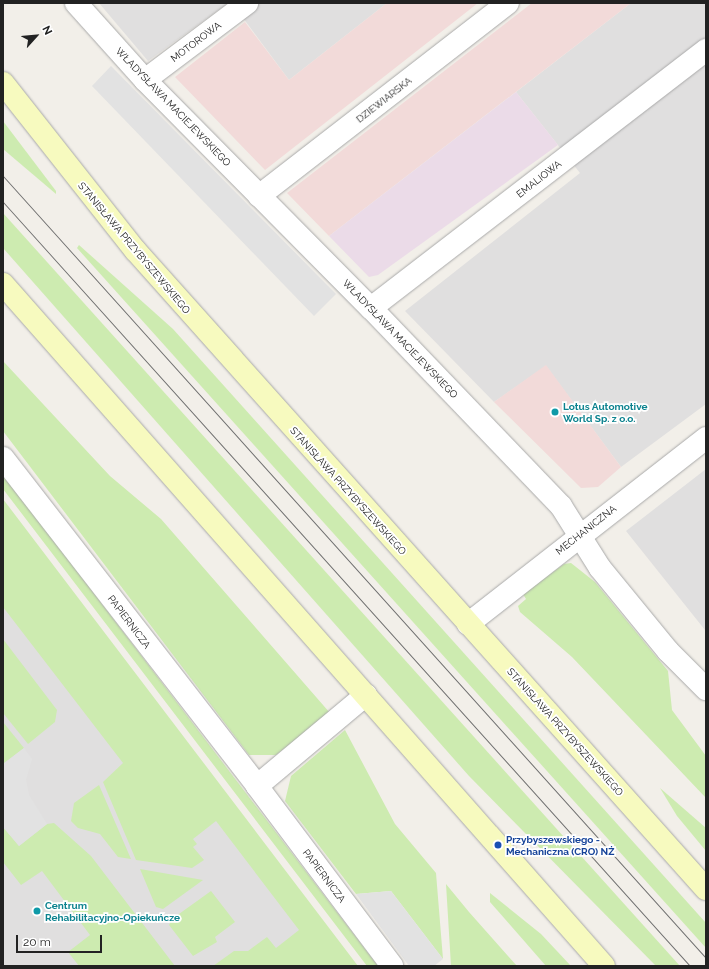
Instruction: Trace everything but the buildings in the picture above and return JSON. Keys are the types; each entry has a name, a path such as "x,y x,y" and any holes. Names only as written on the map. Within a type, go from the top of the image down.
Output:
{"main road":[{"name":"STANISŁAWA PRZYBYSZEWSKIEGO","path":"3,82 135,250 706,889"},
{"path":"3,284 604,966"}],"street":[{"name":"WŁADYSŁAWA MACIEJEWSKIEGO","path":"76,3 145,80 371,308 561,506 578,536 668,651 706,689"},
{"name":"MOTOROWA","path":"145,80 247,3"},
{"name":"DZIEWIARSKA","path":"260,196 508,3"},
{"name":"EMALIOWA","path":"371,308 706,50"},
{"name":"MECHANICZNA","path":"468,624 578,536 706,438"},
{"name":"PAPIERNICZA","path":"3,458 257,786 392,966"},
{"path":"257,786 366,695"}],"shaded area":[{"path":"99,3 228,3 148,61"},
{"path":"232,3 387,3 289,80"},
{"path":"387,3 478,3 265,170 175,77 245,22 289,80"},
{"path":"532,3 631,3 329,236 287,193"},
{"path":"631,3 706,3 706,404 621,467 546,366 494,402 405,311 580,173 516,92"},
{"path":"111,66 336,294 314,316 92,86"},
{"path":"516,92 558,145 378,275 369,277 329,236"},
{"path":"546,365 621,467 598,487 581,488 494,402"},
{"path":"706,469 706,629 705,630 626,531"},
{"name":"Centrum Rehabilitacyjno-Opiekuńcze","path":"3,519 349,966 3,966"},
{"path":"24,748 32,759 26,780 29,795 47,824 19,846 3,827 3,764"},
{"path":"391,891 443,959 434,966 409,966 356,894"}],"green space":[{"path":"3,121 56,191 56,194 3,149"},
{"path":"3,213 680,966 656,966 469,776 3,248"},
{"path":"79,245 173,329 706,923 706,948 77,248"},
{"path":"3,361 110,476 161,519 330,713 276,755 249,755 3,431"},
{"path":"3,474 378,966 367,966 3,489"},
{"path":"3,499 358,966 213,966 234,951 248,951 267,937 276,948 299,930 216,821 193,839 197,844 193,847 204,860 192,868 136,860 103,782 123,763 3,607"},
{"path":"571,563 595,582 668,671 672,710 706,756 706,798 572,657 520,612 518,606 526,599 523,594 564,564"},
{"path":"3,639 57,710 55,722 28,744 3,713"},
{"path":"3,722 24,748 3,764"},
{"path":"345,730 395,824 436,873 443,959 391,891 356,894 285,801 291,776"},
{"path":"99,785 131,859 118,857 100,834 78,828 71,821 74,803"},
{"path":"660,788 706,828 706,851 677,816"},
{"path":"54,823 91,856 175,966 79,966 68,952 90,935 42,871 21,885 3,862 3,827 19,846 47,824"},
{"path":"140,869 203,880 163,909 156,907"},
{"path":"446,884 469,912 517,966 451,966"},
{"path":"211,891 235,922 215,937 217,942 193,956 169,925 172,919"},
{"path":"490,893 541,934 571,966 546,966 490,902"}],"tram line":[{"path":"3,176 706,958"},
{"path":"3,202 690,966"}],"place":[{"name":"Lotus Automotive World Sp. z o.o.","path":"555,412"},
{"name":"Przybyszewskiego - Mechaniczna (CRO) NŻ","path":"498,845"},
{"name":"Centrum Rehabilitacyjno-Opiekuńcze","path":"37,911"}]}
